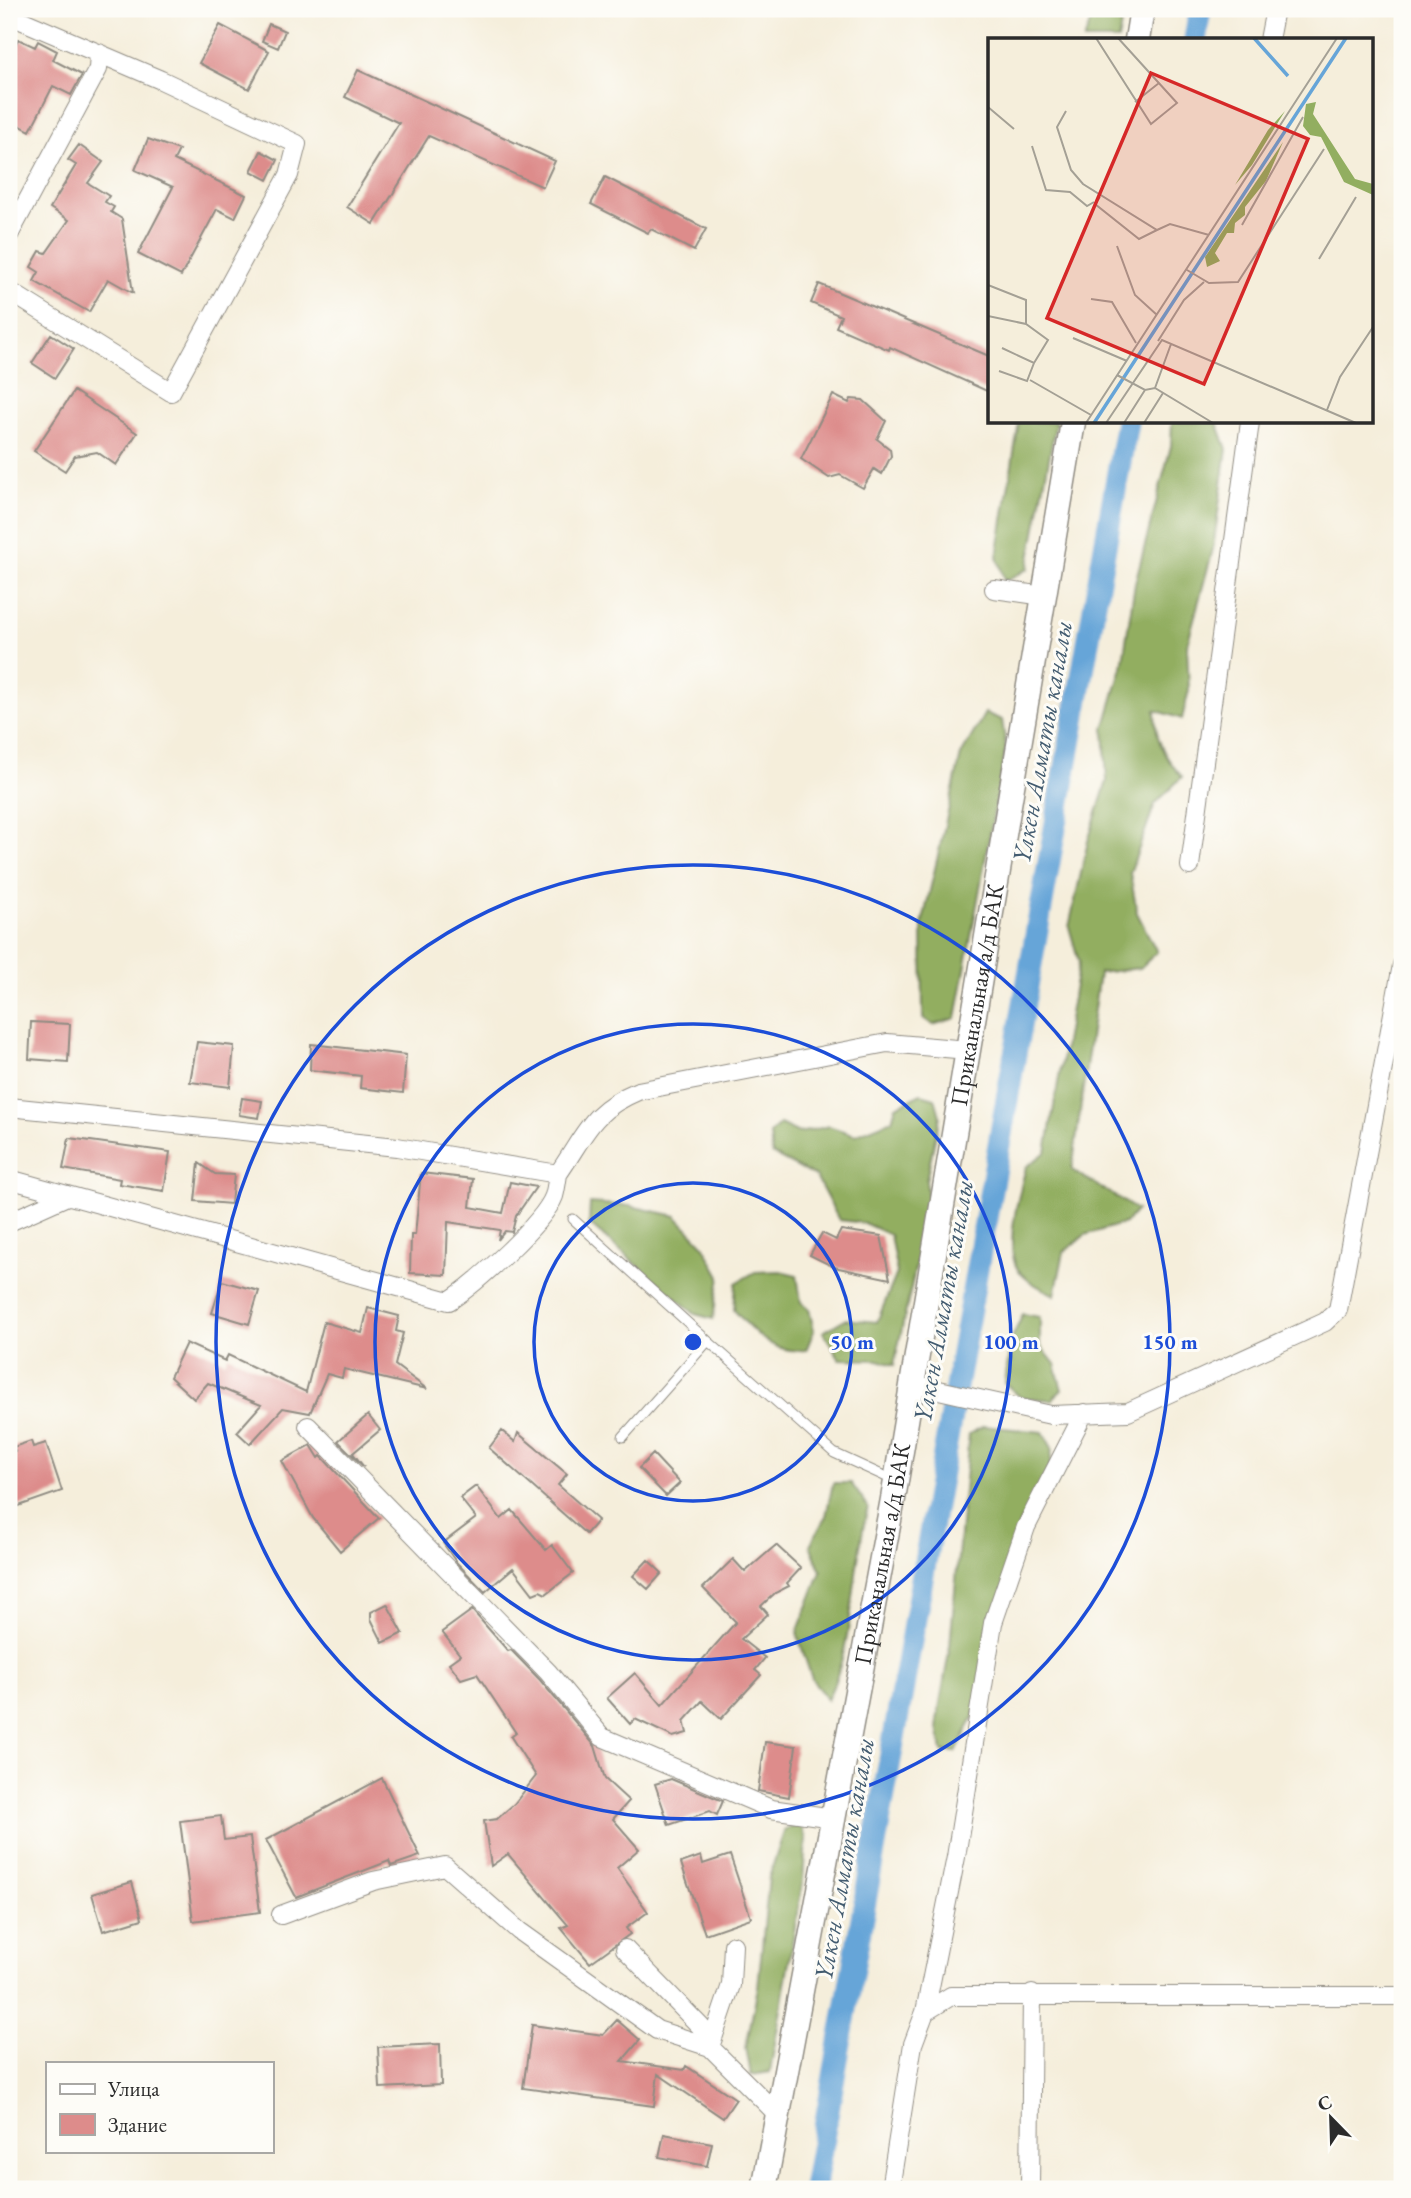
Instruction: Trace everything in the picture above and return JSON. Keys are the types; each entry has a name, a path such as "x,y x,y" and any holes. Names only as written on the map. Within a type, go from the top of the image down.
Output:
{"main road":[{"path":"1137,38 1142,9"},
{"name":"Приканальная а/д БАК","path":"764,2189 913,1385 1073,424"}],"street":[{"path":"1269,38 1275,9"},
{"path":"9,15 99,53 297,144 289,175 171,392 9,291"},
{"path":"9,235 98,69 99,53"},
{"path":"1190,866 1250,424"},
{"path":"994,589 1044,596"},
{"path":"913,1385 1051,1415 1128,1412 1325,1322 1338,1310 1402,965"},
{"path":"9,1179 449,1301 467,1289 528,1230 554,1198 558,1174 594,1118 612,1101 638,1091 887,1043 968,1050"},
{"path":"10,1110 397,1147 558,1174"},
{"path":"9,1222 67,1196"},
{"path":"890,2189 913,2044 925,2012 956,1857 993,1623 1026,1527 1084,1413"},
{"path":"308,1426 548,1672 602,1737 771,1809 833,1818"},
{"path":"281,1914 373,1881 445,1866 519,1931 657,2030 710,2047"},
{"path":"710,2047 731,1984 733,1945"},
{"path":"625,1949 701,2027 710,2047 778,2115"},
{"path":"1030,2189 1032,1994"},
{"path":"925,2012 951,1996 1402,1996"}],"lane":[{"path":"573,1219 834,1453 896,1482"},
{"path":"623,1437 708,1340"}],"green space":[{"path":"1095,9 1124,9 1118,38 1085,38"},
{"path":"1019,424 1056,424 1028,569 1005,581 997,557"},
{"path":"1172,424 1218,424 1227,449 1213,549 1187,645 1189,690 1182,719 1155,710 1161,746 1182,777 1155,804 1130,873 1137,913 1157,952 1140,968 1099,973 1072,1170 1137,1210 1125,1223 1085,1235 1064,1252 1055,1295 1033,1284 1019,1271 1013,1256 1013,1230 1026,1167 1046,1152 1079,962 1069,927 1088,841 1107,781 1104,729 1122,667 1135,583 1171,446"},
{"path":"985,713 1002,720 1006,747 956,1018 933,1025 923,1018 922,925 961,755"},
{"path":"921,1094 935,1098 940,1116 926,1180 929,1206 894,1365 878,1360 840,1359 823,1332 845,1319 877,1322 897,1273 890,1235 864,1223 839,1220 816,1177 772,1154 770,1134 780,1124 799,1133 829,1126 855,1135 892,1120 896,1106"},
{"path":"590,1203 630,1206 676,1216 702,1243 720,1276 713,1319 695,1314 589,1224"},
{"path":"780,1271 797,1275 801,1302 809,1309 814,1331 806,1350 783,1349 765,1340 734,1310 736,1283 755,1272"},
{"path":"1023,1314 1040,1317 1040,1345 1055,1364 1062,1390 1051,1400 1020,1397 1005,1383 1010,1342"},
{"path":"984,1426 1043,1432 1052,1448 1050,1468 1020,1523 974,1716 956,1752 942,1752 937,1721 950,1646 969,1434"},
{"path":"833,1483 851,1483 868,1507 843,1654 827,1700 812,1679 797,1633 821,1571 810,1545 826,1516"},
{"path":"801,1825 806,1839 803,1880 770,2072 751,2075 746,2047 758,1987 769,1877 785,1829"}],"building":[{"path":"269,24 285,31 278,48 262,41"},
{"path":"220,25 269,51 249,89 199,63"},
{"path":"18,39 35,47 38,41 57,51 53,60 82,75 71,95 53,86 30,131 9,120 9,57"},
{"path":"358,70 555,161 543,187 429,136 374,224 347,207 399,123 345,97"},
{"path":"148,139 179,150 174,160 246,195 235,218 217,209 181,276 138,254 173,187 135,170"},
{"path":"79,145 103,162 88,183 109,196 105,202 114,207 111,212 122,219 133,293 108,279 89,312 34,281 39,272 31,267 40,251 46,253 69,220 50,208 76,165 68,160"},
{"path":"261,151 278,160 268,180 251,171"},
{"path":"605,177 706,229 694,251 651,229 648,233 591,204"},
{"path":"819,284 988,356 988,392 890,347 889,350 836,327 841,316 811,303"},
{"path":"51,334 74,349 55,378 32,363"},
{"path":"74,391 137,433 116,465 97,452 75,456 65,471 34,451"},
{"path":"833,395 849,403 851,399 863,400 886,421 877,439 890,449 891,456 882,474 874,469 863,488 840,475 829,478 801,459"},
{"path":"31,1022 70,1024 68,1062 29,1059"},
{"path":"197,1042 234,1046 230,1087 190,1082"},
{"path":"311,1044 406,1055 403,1093 360,1088 361,1076 310,1070"},
{"path":"242,1098 262,1101 259,1118 239,1115"},
{"path":"69,1138 170,1152 164,1191 119,1184 120,1179 63,1169"},
{"path":"199,1163 215,1174 234,1175 231,1204 195,1201"},
{"path":"421,1173 473,1179 470,1207 503,1213 510,1182 536,1187 516,1216 512,1232 505,1231 498,1240 500,1230 448,1222 446,1275 410,1273 411,1235 415,1235"},
{"path":"841,1230 881,1236 890,1279 834,1267 810,1255 822,1233 836,1240"},
{"path":"222,1281 259,1291 249,1324 212,1313"},
{"path":"368,1308 399,1316 396,1331 403,1333 395,1365 427,1389 344,1369 342,1378 327,1374 310,1413 283,1408 250,1444 237,1432 261,1405 208,1383 194,1399 170,1377 186,1343 225,1361 228,1355 306,1392 324,1322 362,1333"},
{"path":"368,1415 380,1430 353,1453 364,1467 338,1441"},
{"path":"502,1431 515,1442 518,1433 567,1474 558,1485 598,1520 586,1534 489,1448"},
{"path":"31,1441 33,1447 46,1443 62,1491 16,1507 9,1485 9,1453 15,1451 13,1447"},
{"path":"311,1445 319,1458 321,1456 379,1518 340,1551 313,1518 282,1461"},
{"path":"653,1454 680,1483 666,1496 639,1468"},
{"path":"476,1486 501,1519 512,1510 546,1550 552,1545 573,1573 546,1594 540,1591 533,1594 513,1568 485,1592 457,1563 443,1543 476,1518 460,1498"},
{"path":"776,1545 801,1568 787,1583 789,1586 775,1593 761,1606 768,1614 741,1639 765,1658 755,1670 761,1675 721,1719 702,1701 684,1721 687,1733 673,1737 635,1719 630,1724 607,1698 635,1673 662,1705 736,1622 703,1588 733,1559 745,1572"},
{"path":"648,1560 662,1573 648,1589 633,1576"},
{"path":"387,1604 403,1633 383,1643 371,1619 371,1612"},
{"path":"472,1610 508,1651 511,1650 540,1680 595,1746 605,1779 629,1801 613,1819 639,1849 617,1868 648,1912 626,1928 630,1934 590,1963 561,1928 568,1925 508,1854 491,1866 484,1821 497,1819 514,1804 536,1776 511,1737 516,1733 477,1674 461,1679 449,1663 460,1655 442,1632"},
{"path":"765,1742 796,1746 789,1797 758,1791"},
{"path":"382,1778 420,1856 391,1866 389,1861 296,1897 266,1840"},
{"path":"671,1779 723,1801 717,1815 710,1811 669,1825 655,1784"},
{"path":"221,1816 224,1840 250,1837 260,1912 193,1921 180,1821"},
{"path":"730,1855 751,1918 705,1934 681,1863 701,1856 703,1864"},
{"path":"132,1882 142,1919 103,1931 92,1894"},
{"path":"617,2020 640,2040 622,2061 684,2070 686,2066 736,2099 723,2118 658,2074 654,2106 523,2088 532,2025 603,2035"},
{"path":"440,2044 441,2085 380,2088 378,2047"},
{"path":"664,2134 712,2143 707,2166 659,2157"}],"waterway":[{"name":"Үлкен Алматы каналы","path":"1195,38 1200,9"},
{"name":"Үлкен Алматы каналы","path":"814,2189 1127,424"}]}
